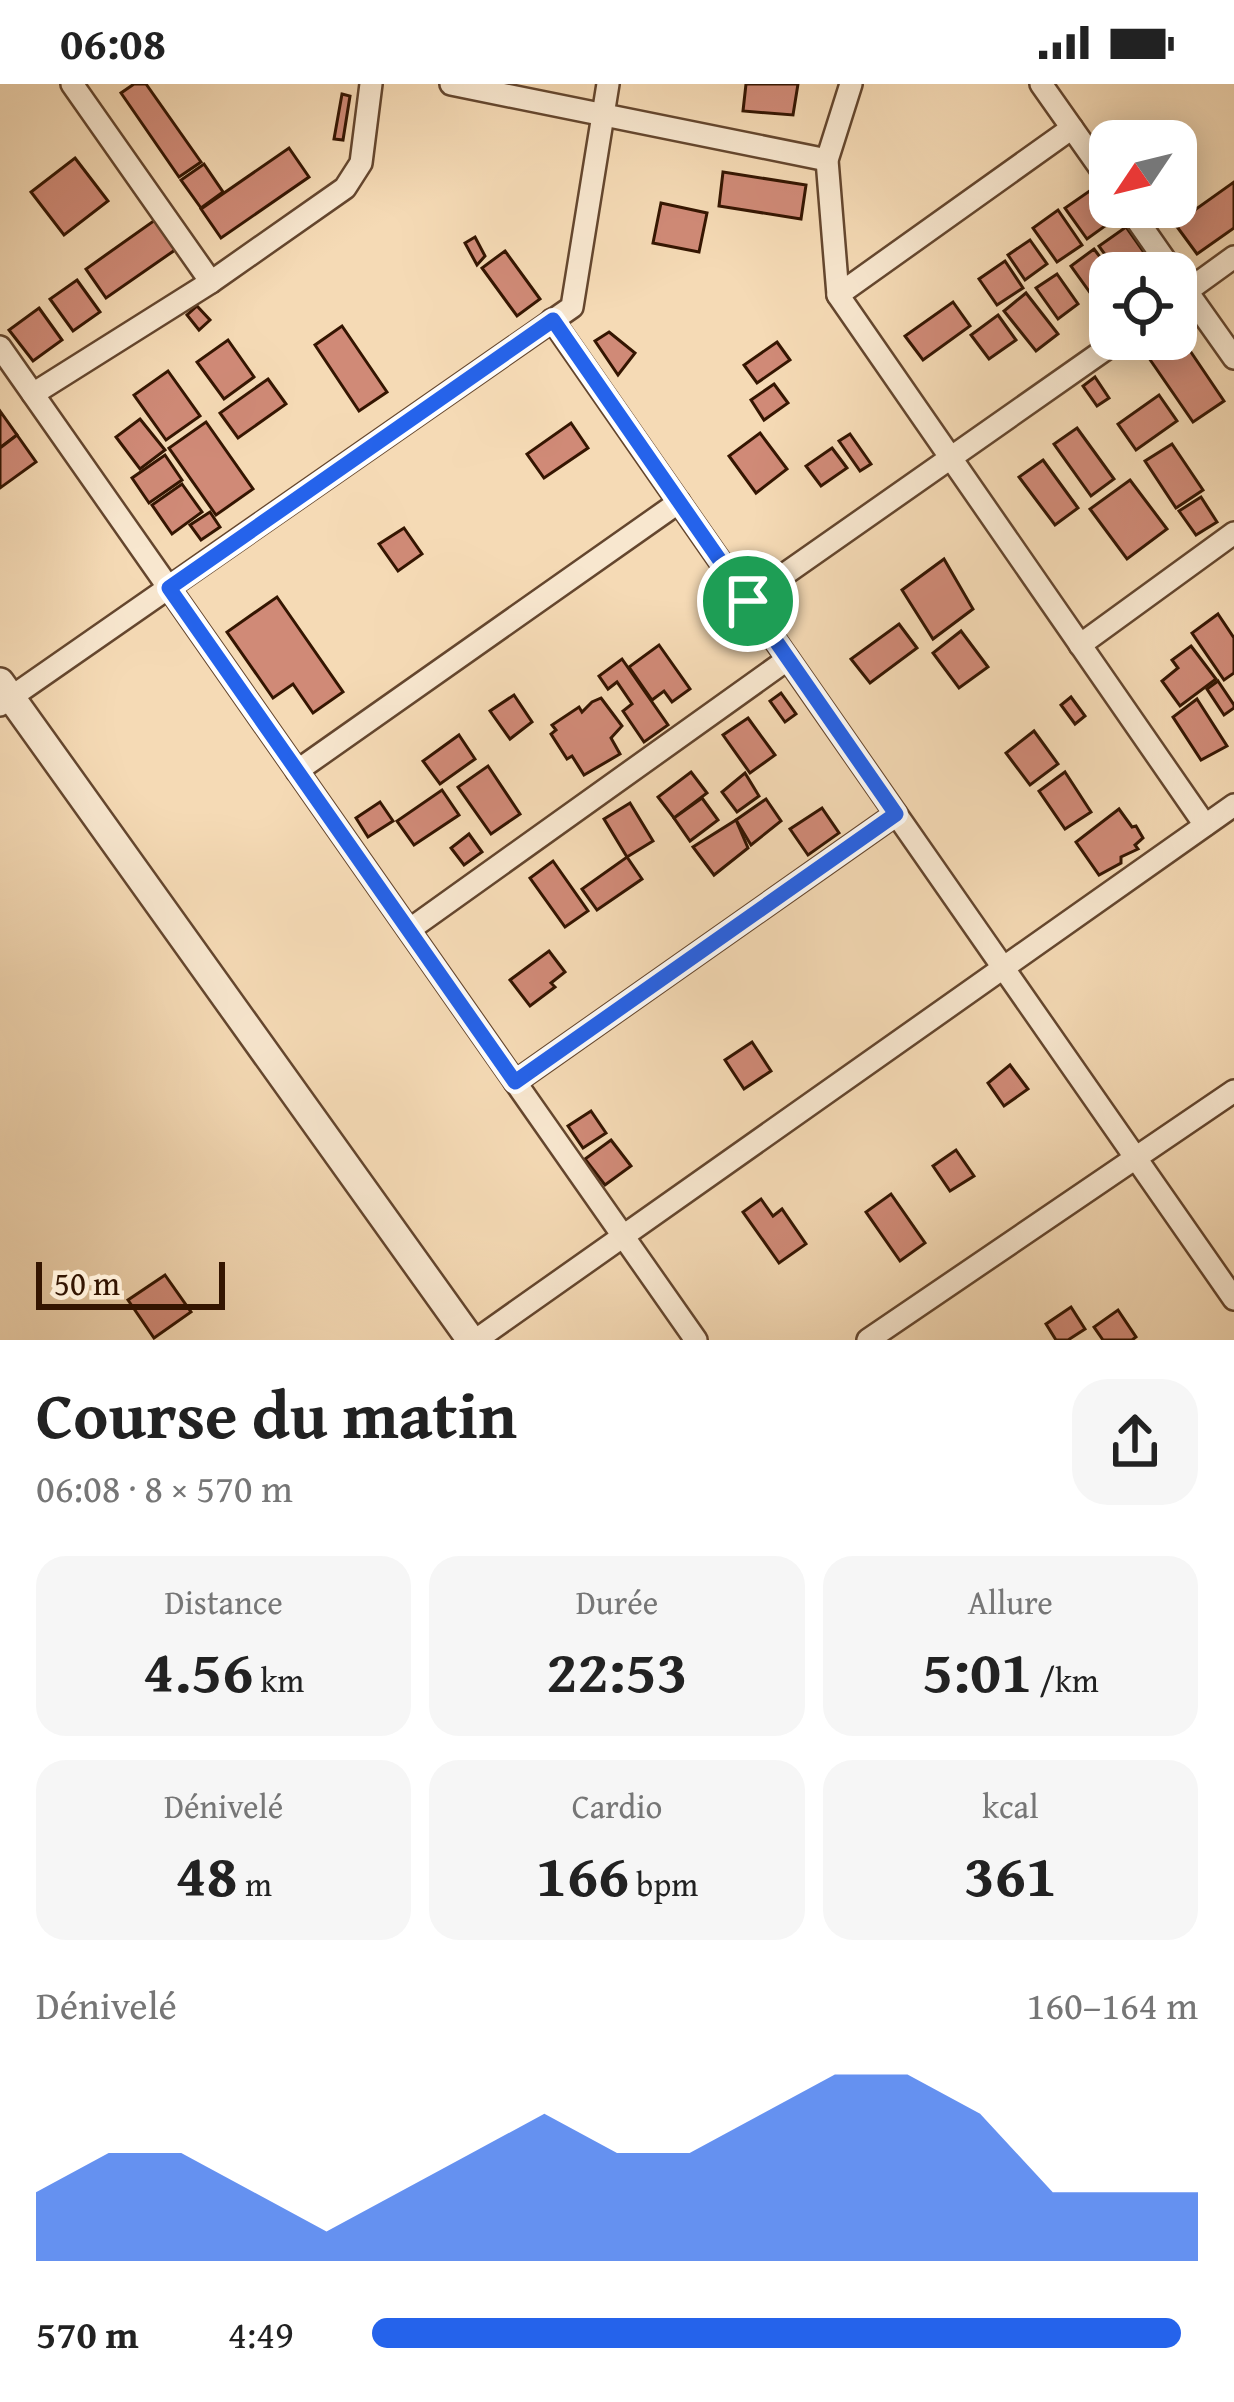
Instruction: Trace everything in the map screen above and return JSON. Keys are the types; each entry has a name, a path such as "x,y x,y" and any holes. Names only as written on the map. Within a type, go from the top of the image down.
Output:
{"street":[{"path":"72,84 211,282"},
{"path":"33,394 211,282 345,188 361,163 371,84"},
{"path":"451,84 827,160"},
{"path":"608,84 572,307 169,588 4,695 474,1340 1234,805"},
{"path":"851,84 827,160 838,295 1205,826"},
{"path":"1041,84 1089,152"},
{"path":"838,295 1072,128"},
{"path":"1197,276 1234,257"},
{"path":"1197,310 1234,358"},
{"path":"553,320 1234,1299"},
{"path":"0,347 696,1340"},
{"path":"748,601 1090,360"},
{"path":"297,771 679,502"},
{"path":"1080,645 1234,533"},
{"path":"409,931 788,659"},
{"path":"515,1082 896,814"},
{"path":"868,1340 1234,1091"}],"building":[{"path":"134,84 146,84 201,162 179,177 121,93"},
{"path":"746,84 798,84 793,115 743,111"},
{"path":"342,94 350,96 343,140 334,139"},
{"path":"289,148 309,177 221,238 201,209"},
{"path":"75,158 108,201 64,235 31,192"},
{"path":"204,164 223,192 201,208 181,180"},
{"path":"723,172 806,185 801,219 719,206"},
{"path":"1234,182 1234,228 1197,254 1178,228 1197,228 1197,208"},
{"path":"1089,191 1089,228 1102,228 1087,239 1065,208"},
{"path":"661,203 707,213 699,252 653,243"},
{"path":"1058,210 1082,245 1057,262 1033,228"},
{"path":"155,220 175,250 106,298 86,269"},
{"path":"1127,228 1144,252 1103,252 1099,246"},
{"path":"475,237 485,256 477,265 465,243"},
{"path":"1030,240 1047,264 1025,280 1008,255"},
{"path":"505,251 540,299 517,316 482,268"},
{"path":"1089,253 1089,291 1071,266"},
{"path":"1005,261 1023,288 997,305 979,279"},
{"path":"1057,274 1078,304 1058,319 1036,288"},
{"path":"77,280 100,312 73,331 50,299"},
{"path":"1026,293 1058,334 1036,351 1004,311"},
{"path":"953,302 970,326 923,360 905,336"},
{"path":"197,306 210,320 199,330 187,315"},
{"path":"39,308 62,340 33,361 9,330"},
{"path":"998,315 1016,340 989,359 971,335"},
{"path":"342,326 387,392 359,411 315,345"},
{"path":"609,332 635,353 618,375 595,341"},
{"path":"228,340 254,377 224,399 197,362"},
{"path":"777,342 790,360 757,383 744,365"},
{"path":"1150,360 1196,360 1224,401 1193,422"},
{"path":"168,371 200,416 166,440 134,395"},
{"path":"1095,377 1109,398 1097,406 1083,386"},
{"path":"268,379 286,404 238,438 220,413"},
{"path":"774,384 788,403 764,420 751,400"},
{"path":"1159,395 1177,421 1136,450 1118,424"},
{"path":"0,411 17,435 0,448"},
{"path":"140,419 165,450 140,469 116,437"},
{"path":"206,422 253,489 216,515 169,448"},
{"path":"571,423 588,448 544,478 527,454"},
{"path":"1077,428 1114,479 1091,496 1054,444"},
{"path":"760,433 787,469 756,493 729,456"},
{"path":"850,434 871,464 860,471 839,441"},
{"path":"17,435 36,462 0,488 0,448"},
{"path":"1172,444 1203,490 1176,508 1145,461"},
{"path":"832,448 847,468 821,486 806,466"},
{"path":"165,455 182,480 149,503 132,478"},
{"path":"1043,460 1078,508 1055,525 1019,477"},
{"path":"1130,480 1167,529 1127,559 1090,509"},
{"path":"182,484 202,512 172,534 152,505"},
{"path":"1201,497 1217,522 1196,535 1179,511"},
{"path":"210,512 220,527 201,540 190,525"},
{"path":"404,528 422,554 398,571 379,544"},
{"path":"944,559 973,609 933,639 902,590"},
{"path":"277,597 343,692 313,713 293,684 273,698 227,632"},
{"path":"1218,614 1234,638 1234,673 1224,680 1192,633"},
{"path":"899,624 917,648 870,683 851,659"},
{"path":"961,631 988,667 959,688 933,653"},
{"path":"659,645 690,689 672,702 664,691 652,700 629,667"},
{"path":"1191,646 1216,679 1180,706 1162,681 1178,668 1172,660"},
{"path":"622,659 668,725 644,742 623,711 632,704 617,682 608,689 599,676"},
{"path":"1218,681 1234,705 1224,715 1207,689"},
{"path":"781,693 796,714 785,722 770,701"},
{"path":"514,695 532,722 510,739 490,711"},
{"path":"1071,697 1085,716 1075,724 1061,705"},
{"path":"601,698 622,726 611,738 620,754 584,775 551,734 556,730 552,725"},
{"path":"1197,699 1227,746 1201,760 1173,717"},
{"path":"748,718 775,755 750,773 723,735"},
{"path":"1034,731 1058,764 1030,785 1006,753"},
{"path":"459,735 475,759 440,784 423,761"},
{"path":"488,766 520,814 491,834 458,787"},
{"path":"691,772 707,793 674,818 658,797"},
{"path":"1065,772 1091,812 1065,829 1039,791"},
{"path":"745,773 759,796 737,812 722,792"},
{"path":"442,790 459,815 414,845 397,821"},
{"path":"702,798 718,820 690,841 674,818"},
{"path":"766,799 781,821 751,845 736,820"},
{"path":"380,802 393,821 368,837 356,818"},
{"path":"630,803 653,841 627,857 604,819"},
{"path":"822,808 839,833 808,855 790,829"},
{"path":"1119,809 1143,838 1135,845 1138,849 1099,875 1076,842"},
{"path":"736,820 748,848 714,875 693,847"},
{"path":"469,834 482,852 464,865 451,848"},
{"path":"627,857 642,879 597,910 582,889"},
{"path":"553,861 588,911 565,927 530,878"},
{"path":"549,951 565,972 551,983 555,987 530,1006 510,980"},
{"path":"752,1042 771,1071 744,1089 725,1060"},
{"path":"1010,1065 1028,1089 1004,1106 988,1083"},
{"path":"591,1111 606,1133 583,1148 568,1126"},
{"path":"611,1140 631,1166 605,1185 585,1159"},
{"path":"956,1150 974,1176 950,1191 933,1166"},
{"path":"891,1194 925,1243 900,1261 866,1212"},
{"path":"761,1199 773,1216 782,1209 806,1244 779,1263 743,1212"},
{"path":"165,1275 191,1312 154,1338 128,1300"},
{"path":"1071,1307 1085,1329 1068,1340 1056,1340 1046,1324"},
{"path":"1118,1310 1136,1337 1103,1340 1094,1327"}],"route":[{"path":"553,320 748,601 896,814 515,1082 169,588 553,320"}]}
